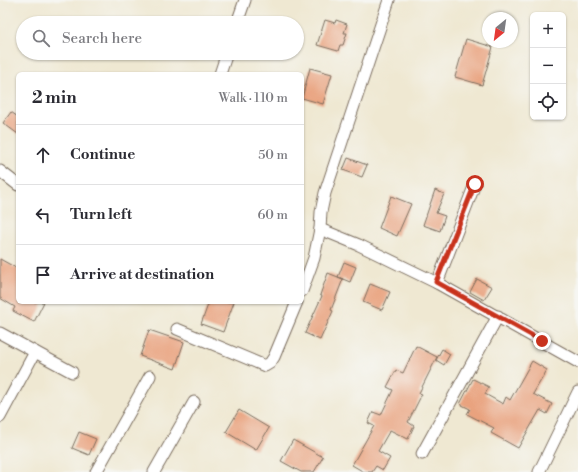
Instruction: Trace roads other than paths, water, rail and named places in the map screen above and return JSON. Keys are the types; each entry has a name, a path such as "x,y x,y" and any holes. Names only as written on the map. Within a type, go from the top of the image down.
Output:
{"street":[{"path":"239,16 245,0"},
{"path":"304,278 314,258 320,229 321,212 326,193 389,0"},
{"path":"221,72 225,60"},
{"path":"0,171 16,183"},
{"path":"436,282 475,184"},
{"path":"320,229 359,245 436,282 578,362"},
{"path":"177,329 265,366 270,363 274,357 296,304"},
{"path":"422,454 498,316"},
{"path":"0,333 72,372"},
{"path":"0,417 35,352"},
{"path":"96,472 150,376"},
{"path":"539,472 578,392"},
{"path":"154,472 194,402"}]}
